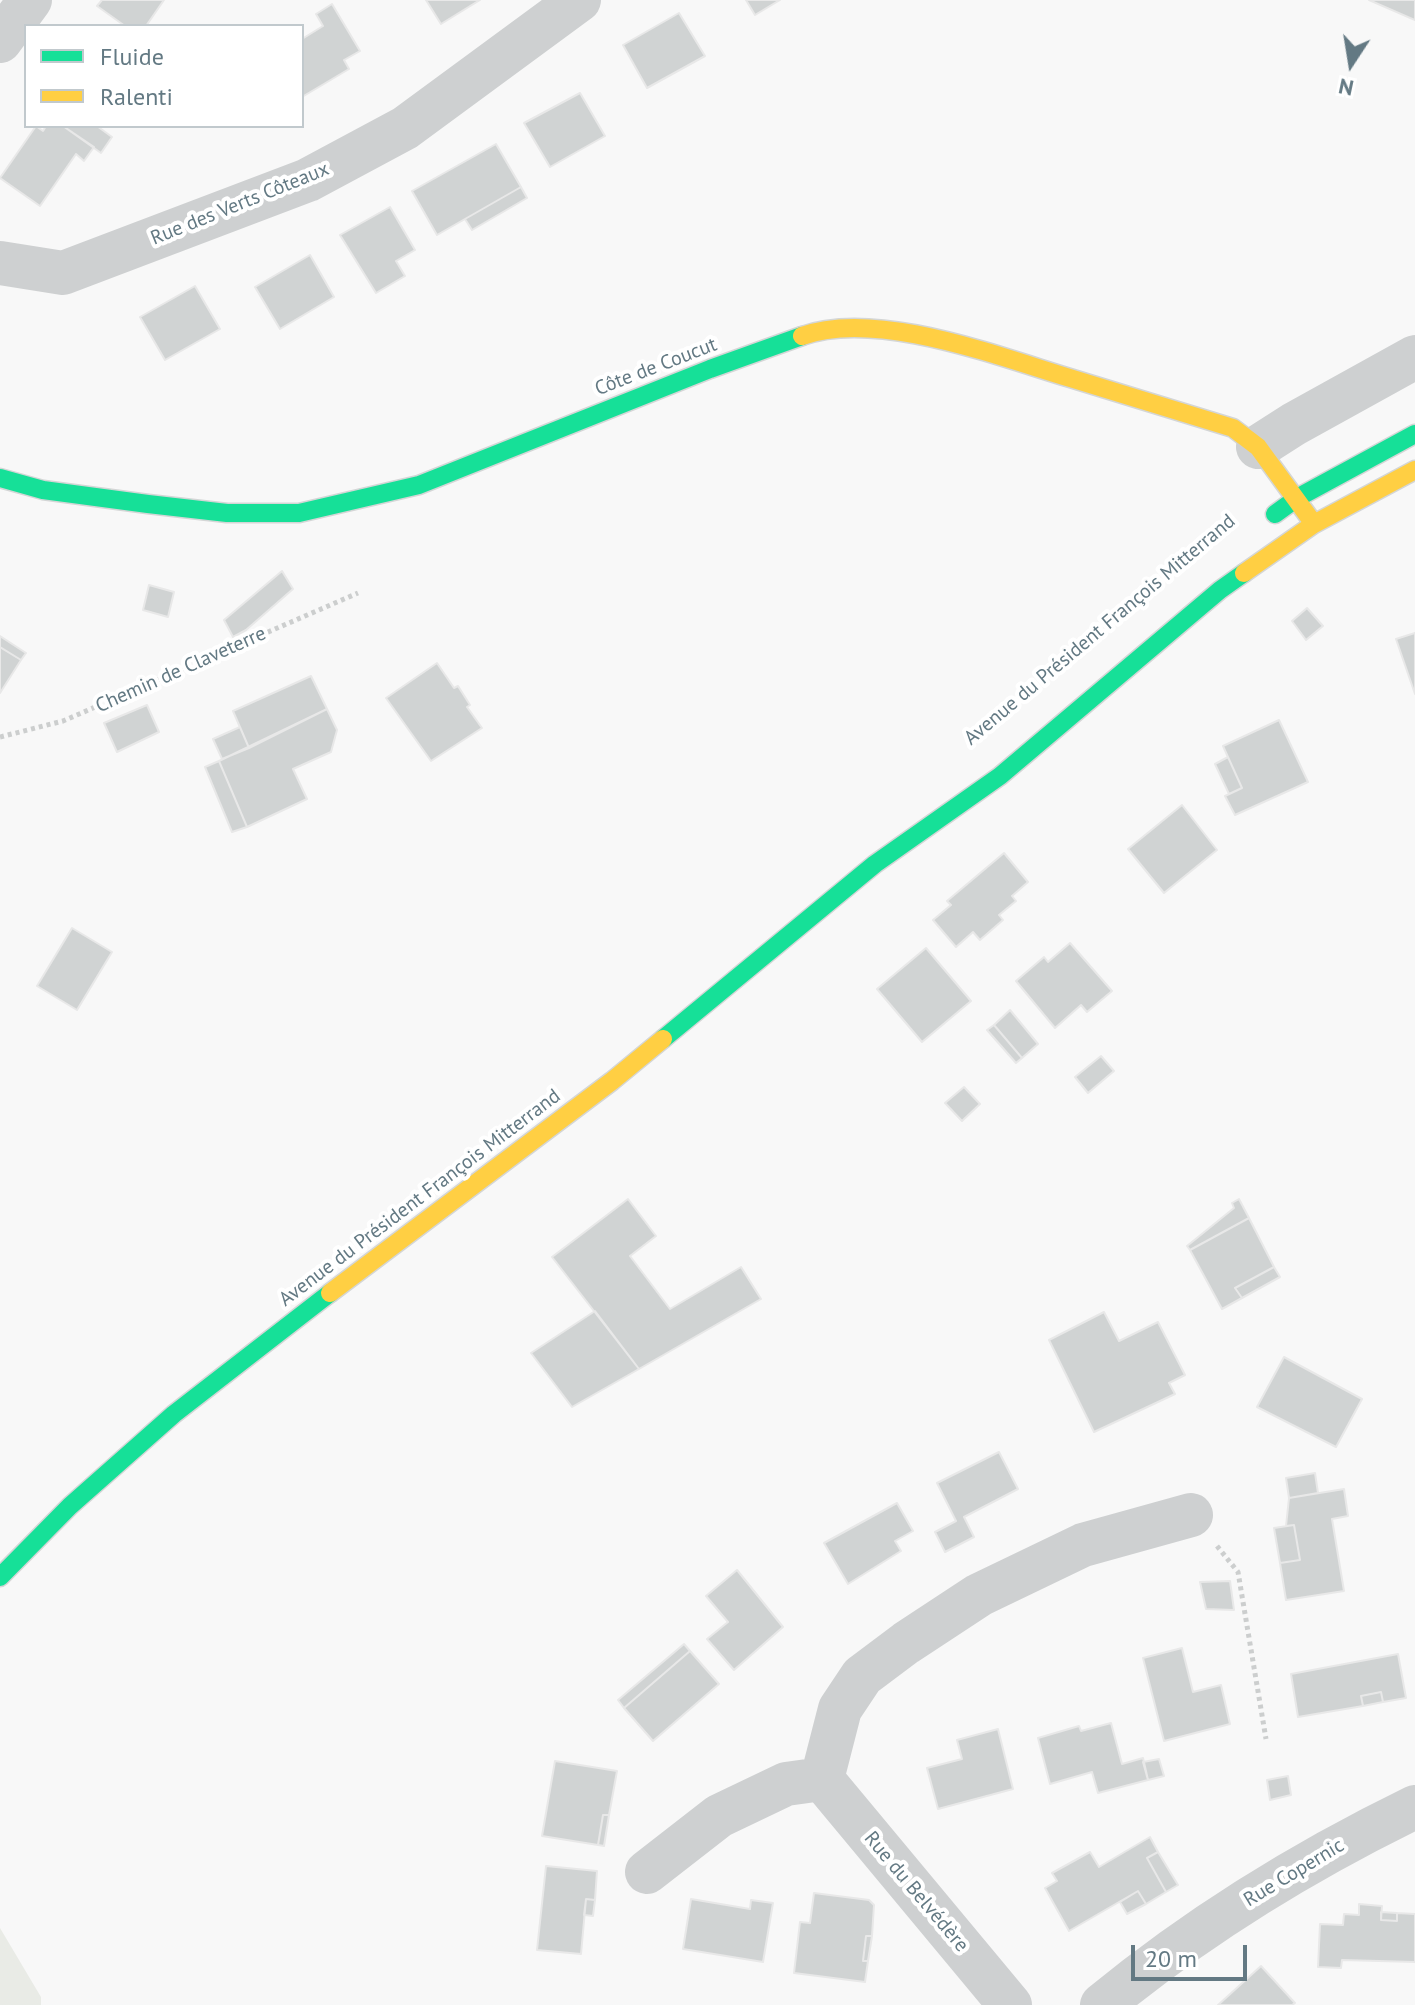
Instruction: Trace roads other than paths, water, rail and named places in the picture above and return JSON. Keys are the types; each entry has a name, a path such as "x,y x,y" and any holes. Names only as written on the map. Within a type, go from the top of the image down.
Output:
{"street":[{"path":"0,41 30,0"},
{"name":"Rue des Verts Côteaux","path":"0,263 63,273 308,180 405,128 579,0"},
{"name":"Côte de Coucut","path":"0,478 43,490 148,504 227,513 299,513 419,485 710,369 818,330 850,327 913,335 969,347 1233,428 1258,447 1314,524"},
{"path":"1258,447 1415,357"},
{"name":"Avenue du Président François Mitterrand","path":"1262,524 1297,498 1415,434"},
{"name":"Avenue du Président François Mitterrand","path":"0,1577 70,1506 174,1414 612,1081 875,864 1000,776 1220,590 1314,524 1415,470"},
{"name":"Avenue du Président François Mitterrand","path":"875,864 950,789"},
{"path":"647,1872 719,1816 786,1784 822,1779 840,1709 862,1676 979,1595 1083,1545 1191,1515"},
{"name":"Rue du Belvédère","path":"822,1779 1010,2005"},
{"name":"Rue Copernic","path":"1102,2005 1151,1965 1211,1923 1353,1837 1415,1807"}]}
